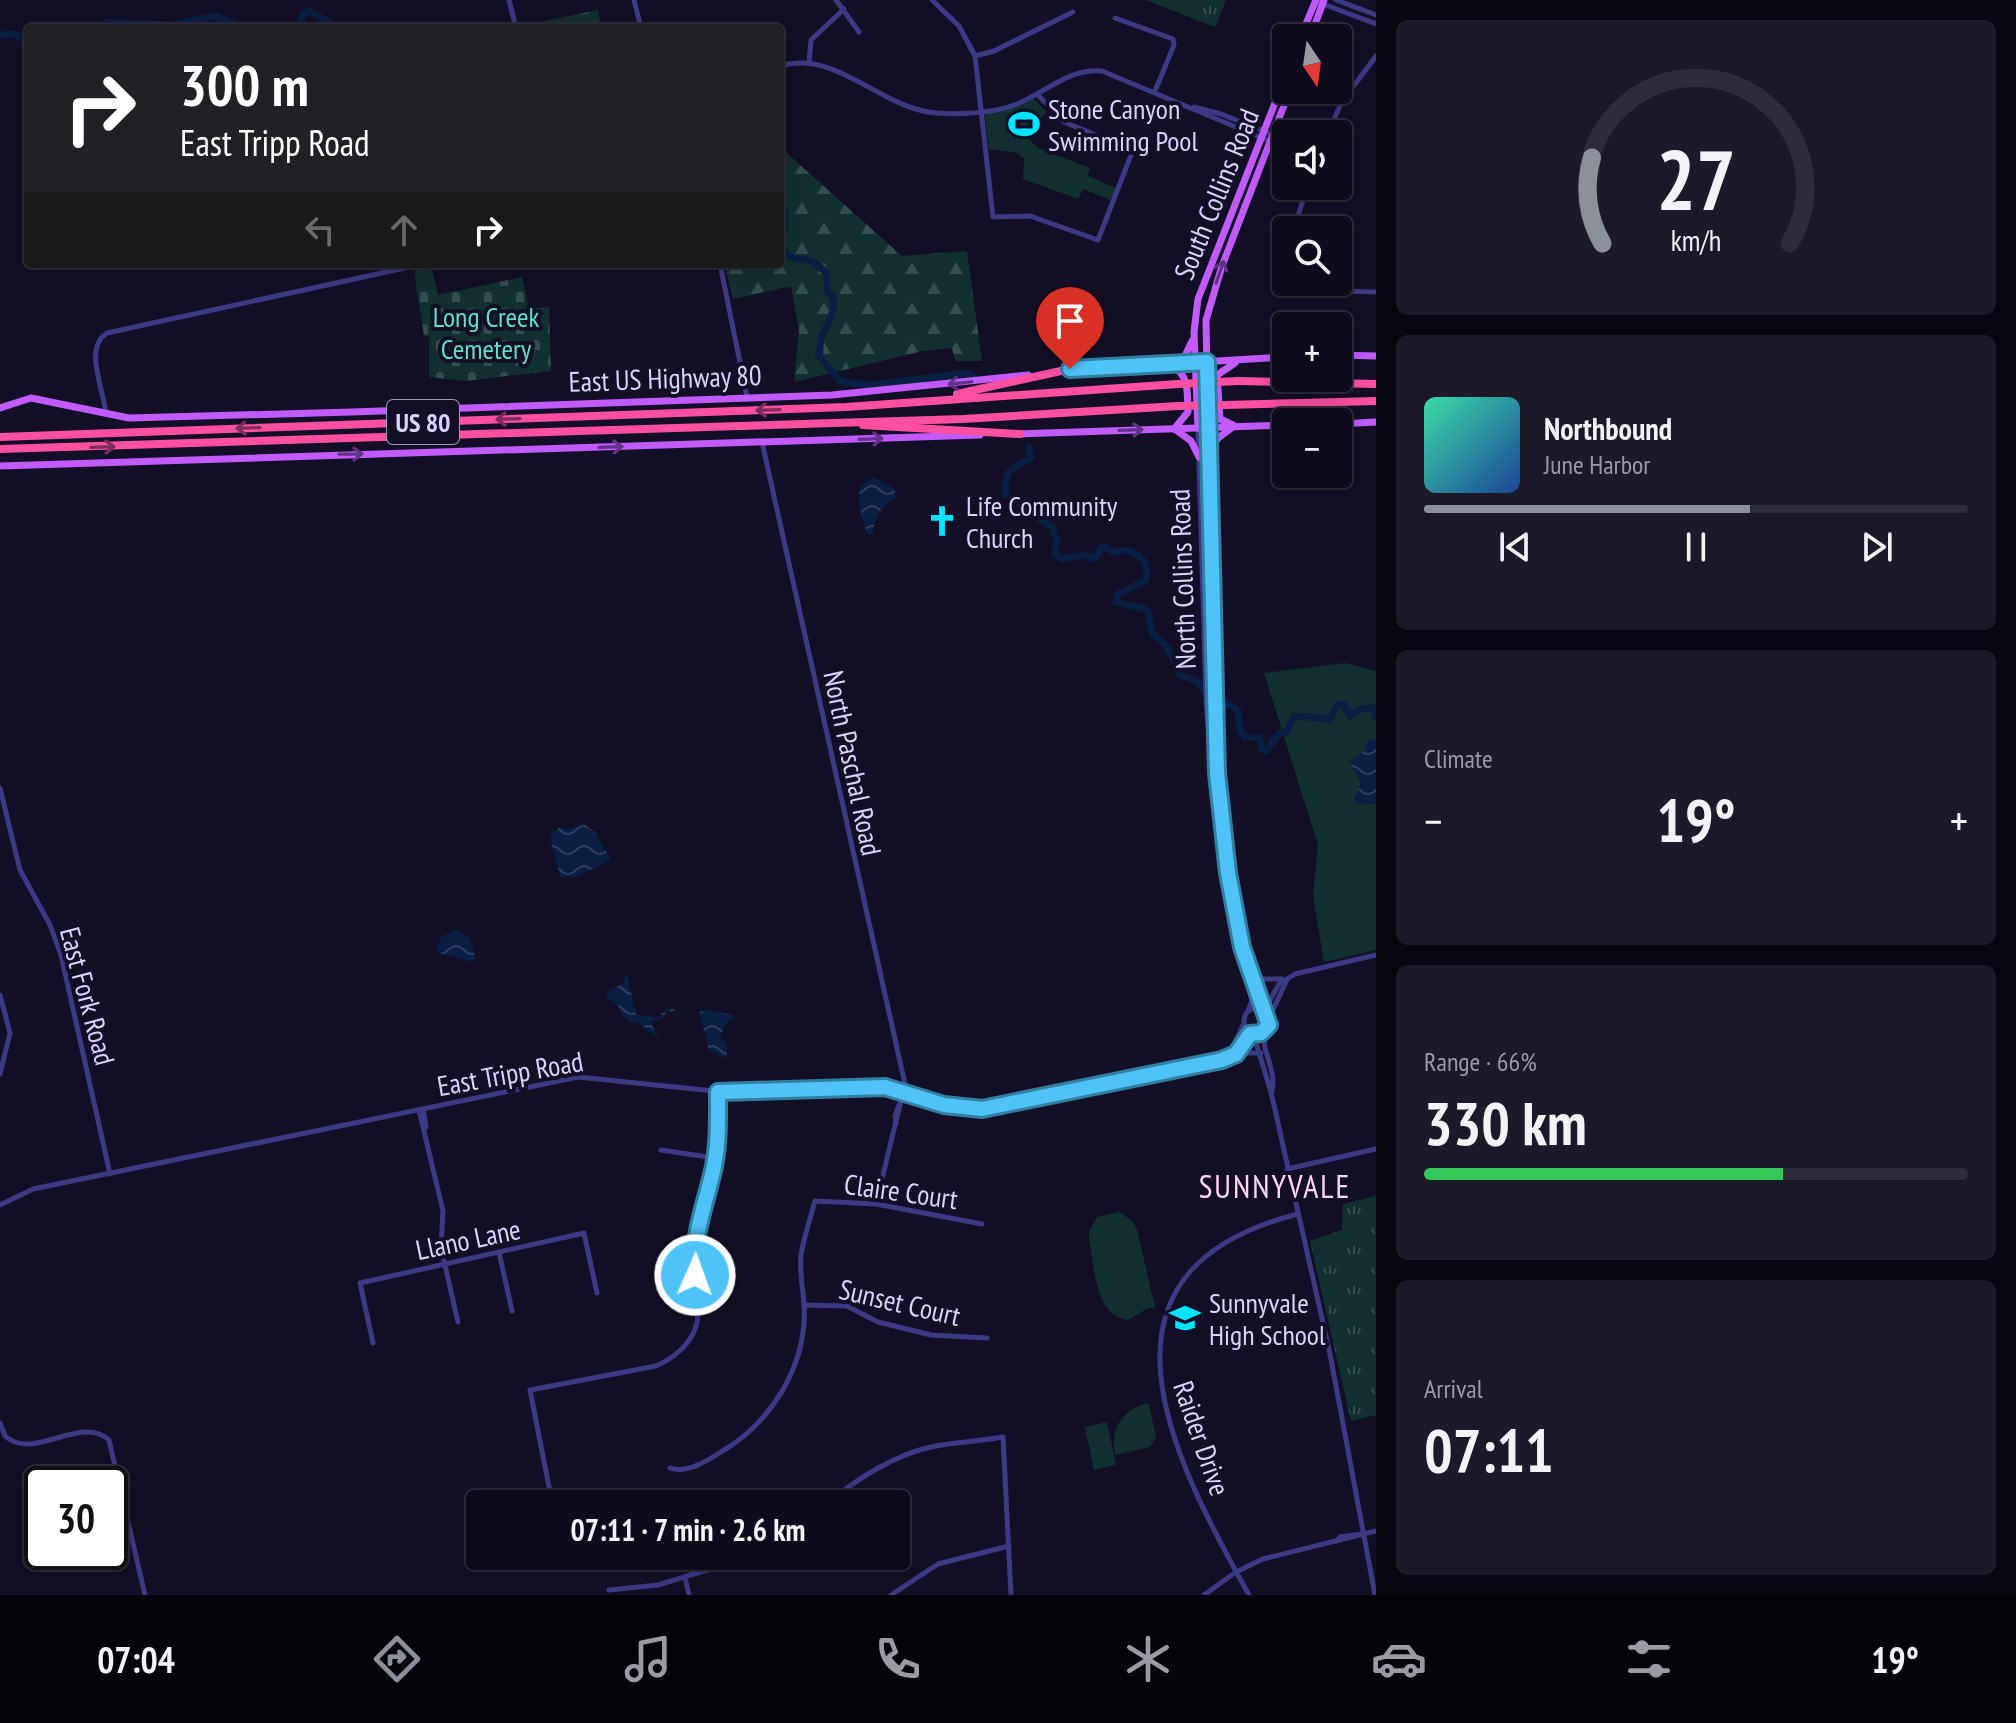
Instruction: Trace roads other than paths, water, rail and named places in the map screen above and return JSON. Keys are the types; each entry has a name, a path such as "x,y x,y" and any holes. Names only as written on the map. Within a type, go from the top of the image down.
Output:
{"highway":[{"path":"846,407 995,388 1070,369"},
{"name":"US 80","path":"0,437 846,407 1238,381 1376,384"},
{"name":"US 80","path":"0,451 1376,401"},
{"path":"846,422 1020,434"}],"main road":[{"path":"1307,24 1318,1"},
{"path":"1313,24 1318,1"},
{"name":"South Collins Road","path":"1208,427 1206,320 1226,242 1277,104"},
{"name":"South Collins Road","path":"1267,136 1283,104"},
{"name":"South Collins Road","path":"1198,428 1194,332 1203,282 1226,242"},
{"path":"1166,364 1185,356 1194,332"},
{"path":"1207,343 1222,358 1243,360"},
{"path":"1352,355 1376,356"},
{"name":"East US Highway 80","path":"0,408 31,398 106,416 352,412 747,397 896,390 1070,369 1272,358"},
{"path":"1235,426 1220,419 1217,375 1228,365 1243,360"},
{"path":"1166,364 1177,367 1186,382 1188,412 1174,429"},
{"path":"1352,423 1376,422"},
{"path":"0,466 1272,425"},
{"path":"1208,455 1218,438 1235,426"},
{"path":"1174,429 1191,441 1199,457"}],"street":[{"path":"509,0 515,24"},
{"path":"634,0 640,24"},
{"path":"836,0 859,32"},
{"path":"1336,0 1376,15"},
{"path":"935,1 959,26 975,56 993,217 1030,216 1098,240 1133,150 1064,122 1037,94"},
{"path":"1318,1 1376,24"},
{"path":"809,63 811,40 844,9"},
{"path":"975,56 994,51 1073,12"},
{"path":"1115,18 1173,39 1155,91"},
{"path":"1334,120 1341,103 1376,56"},
{"path":"784,66 809,63 926,112 1012,106 1070,75 1095,71 1272,137"},
{"path":"1267,136 1272,139"},
{"path":"106,416 95,352 97,341 107,333 405,268"},
{"path":"721,268 747,397"},
{"path":"1352,291 1376,292"},
{"name":"North Collins Road","path":"1208,427 1214,712 1211,721"},
{"name":"North Collins Road","path":"1198,428 1206,700 1211,721 1218,812 1230,902 1251,997 1248,1011"},
{"name":"North Paschal Road","path":"762,442 905,1092"},
{"path":"1204,593 1212,593"},
{"name":"East Fork Road","path":"0,788 20,870 50,925 61,955 110,1174"},
{"name":"North Collins Road","path":"1238,940 1264,1010"},
{"path":"1264,1010 1276,988 1305,970 1376,955"},
{"path":"1251,979 1287,979"},
{"path":"1271,1092 1274,1080 1264,1045 1264,1031 1287,979"},
{"path":"0,995 10,1033 0,1074"},
{"path":"1222,1060 1237,1045 1248,1011 1264,1010"},
{"path":"1264,1010 1269,1018"},
{"path":"1244,1022 1253,1033 1261,1053 1271,1092 1342,1414 1375,1595"},
{"path":"1253,1033 1264,1031"},
{"name":"East Tripp Road","path":"0,1205 33,1189 584,1076 718,1092 866,1086 905,1092 944,1105 982,1109 1222,1060 1236,1054 1253,1033"},
{"path":"1236,1054 1261,1053"},
{"path":"551,1490 530,1390 656,1366 671,1360 695,1329 699,1306 694,1260 702,1207 715,1158 718,1092"},
{"path":"876,1204 896,1125 895,1116 905,1092"},
{"path":"421,1110 443,1211 444,1264 458,1322"},
{"path":"1287,1169 1376,1149"},
{"path":"661,1150 715,1158"},
{"name":"Claire Court","path":"804,1305 800,1258 815,1201 876,1204 982,1224"},
{"name":"Raider Drive","path":"1249,1595 1186,1470 1166,1404 1158,1343 1171,1299 1204,1256 1247,1229 1298,1214"},
{"name":"Llano Lane","path":"373,1343 360,1283 444,1264 584,1233 597,1293"},
{"path":"499,1252 512,1311"},
{"path":"670,1468 684,1469 711,1458 744,1436 771,1408 794,1369 802,1337 804,1305"},
{"name":"Sunset Court","path":"804,1305 847,1306 878,1322 931,1335 987,1338"},
{"path":"0,1423 5,1436 22,1444 84,1432 102,1434 109,1440 145,1595"},
{"path":"845,1490 900,1459 933,1447 1003,1437 1011,1595"},
{"path":"1204,1595 1236,1572 1282,1553 1376,1531"},
{"path":"891,1595 938,1564 1009,1546"},
{"path":"609,1590 685,1578 710,1570"},
{"path":"685,1578 689,1595"}],"water":[{"path":"873,477 894,488 896,498 880,512 873,533 869,535 862,519 859,492 860,486"},
{"path":"1376,739 1376,804 1362,805 1354,800 1361,783 1349,762 1362,753 1369,740"},
{"path":"583,823 595,833 611,859 579,876 561,878 549,835 559,828 569,829"},
{"path":"456,930 465,934 470,941 475,959 472,962 436,952 441,937"},
{"path":"627,974 636,1014 657,1018 667,1009 676,1012 667,1011 662,1019 650,1021 659,1039 640,1024 628,1021 615,1002 606,998 607,992 622,984"},
{"path":"708,1010 736,1016 728,1021 720,1035 727,1047 727,1059 708,1049 700,1012"}],"waterway":[{"path":"296,24 301,22 303,14 310,11 331,24"},
{"path":"176,24 216,16 235,24"},
{"path":"105,24 150,24"},
{"path":"0,35 14,34 24,38"},
{"path":"784,213 784,225"},
{"path":"784,250 789,256 813,262 827,273 827,292 833,296 833,308 821,339 819,356 841,382 871,385 966,373 973,377"},
{"path":"1029,447 1031,458 1008,473 1006,495 1036,503 1039,519 1053,527 1057,541 1055,553 1061,559 1085,555 1093,559 1103,546 1112,552 1133,552 1143,560 1146,580 1118,594 1116,602 1145,609 1149,614 1152,633 1168,648 1180,675 1198,681 1205,692 1238,710 1240,731 1245,737 1260,738 1262,749 1266,751 1280,733 1286,733 1294,716 1330,719 1337,705 1343,704 1350,716 1360,709 1375,708 1376,717"}],"place":[{"name":"Stone Canyon Swimming Pool","path":"1024,124"},
{"name":"Life Community Church","path":"942,521"},
{"name":"Sunnyvale High School","path":"1185,1318"}],"district":[{"name":"SUNNYVALE","path":"1275,1186"}],"park label":[{"name":"Long Creek Cemetery","path":"486,332"}]}
